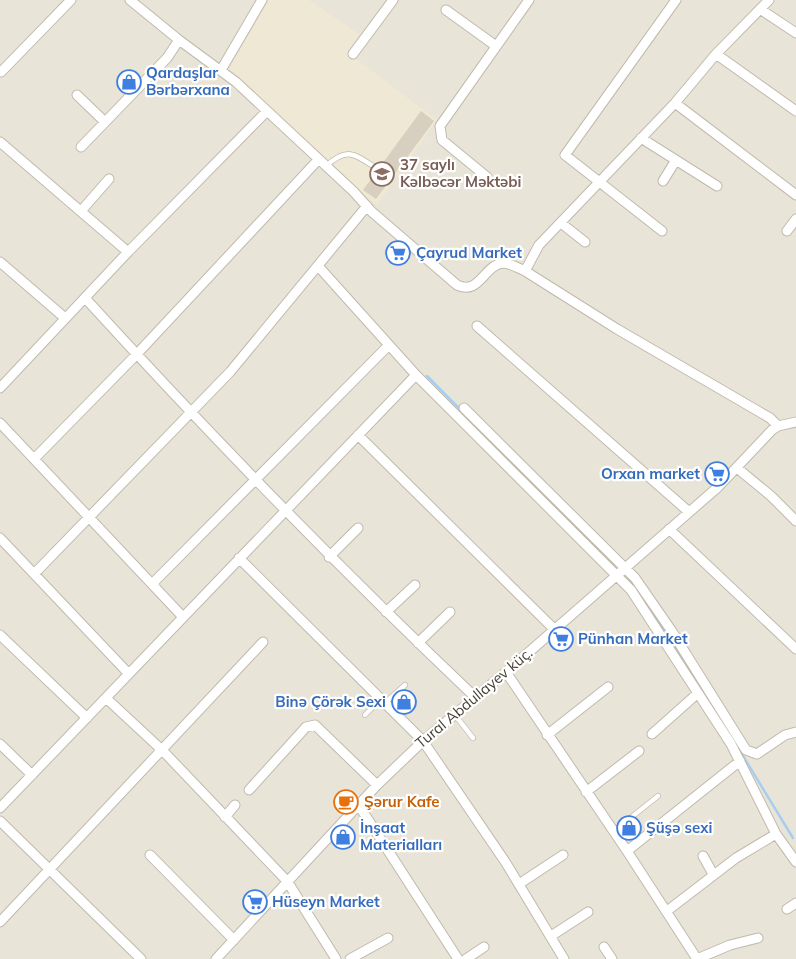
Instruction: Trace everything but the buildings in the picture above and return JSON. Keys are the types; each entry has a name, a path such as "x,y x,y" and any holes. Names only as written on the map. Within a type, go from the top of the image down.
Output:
{"street":[{"path":"1,72 71,0"},
{"path":"130,0 179,40 221,70 367,206 462,288 473,287 501,264 510,264 525,271 610,324 770,418 778,426"},
{"path":"221,70 262,0"},
{"path":"353,54 393,0"},
{"path":"486,177 442,140 440,126 529,0"},
{"path":"662,231 568,159 566,151 676,0"},
{"path":"525,271 539,244 675,103 716,54 769,0"},
{"path":"760,9 796,33"},
{"path":"446,10 496,46"},
{"path":"81,146 166,58 179,40"},
{"path":"716,54 796,111"},
{"path":"77,95 105,122"},
{"path":"675,103 796,195"},
{"path":"0,387 128,252 267,112"},
{"path":"641,138 717,186"},
{"path":"0,142 128,252"},
{"path":"663,181 676,160"},
{"path":"34,459 321,163"},
{"path":"81,211 109,179"},
{"path":"34,574 230,372 367,206"},
{"path":"787,231 796,218"},
{"path":"561,223 585,242"},
{"path":"0,262 65,318"},
{"path":"318,266 416,375 617,574 641,605 698,693 740,761 776,834 796,862"},
{"path":"84,298 329,557 476,698"},
{"path":"477,326 689,512"},
{"path":"153,583 256,481 388,345"},
{"path":"0,808 416,375"},
{"path":"464,408 626,567 671,630 746,750 757,754 785,735 796,732"},
{"name":"Tural Abdullayev küç.","path":"216,959 358,804 423,740 476,698 689,512 736,468 766,436 778,426 796,422"},
{"path":"0,423 153,583 183,617"},
{"path":"358,435 554,629"},
{"path":"736,468 771,496 796,521"},
{"path":"329,557 358,528"},
{"path":"669,529 796,649"},
{"path":"0,538 129,674"},
{"path":"239,558 423,740 519,884 564,959"},
{"path":"386,612 415,585"},
{"path":"418,642 450,612"},
{"path":"0,635 87,718"},
{"path":"0,922 48,869 163,751 263,642"},
{"path":"506,672 547,735 628,851 697,959 730,945 758,938"},
{"path":"547,735 608,687"},
{"path":"652,734 698,693"},
{"path":"106,698 163,751 287,881 336,959"},
{"path":"249,790 306,726 311,724 315,725 376,785"},
{"path":"0,744 32,775"},
{"path":"586,792 639,751"},
{"path":"628,851 740,761"},
{"path":"358,804 458,959"},
{"path":"225,817 235,805"},
{"path":"0,821 141,959"},
{"path":"667,911 713,874 776,834"},
{"path":"150,855 234,940"},
{"path":"519,884 563,856"},
{"path":"703,856 713,874"},
{"path":"787,909 796,902"},
{"path":"551,936 588,912"},
{"path":"350,959 388,938"},
{"path":"466,959 484,947"},
{"path":"604,947 612,959"}],"lane":[{"path":"321,163 347,154 354,154 372,166"},
{"path":"365,715 405,685"},
{"path":"455,715 473,738"},
{"path":"614,831 658,796"}],"shaded area":[{"path":"0,0 796,0 796,959 0,959"},
{"path":"269,0 309,0 359,34 347,52 437,120 377,205 315,154 229,69"}],"waterway":[{"path":"427,376 615,566"},
{"path":"627,576 721,720"},
{"path":"737,746 793,838"}],"place":[{"name":"Qardaşlar Bərbərxana","path":"129,82"},
{"name":"37 saylı Kəlbəcər Məktəbi","path":"382,174"},
{"name":"Çayrud Market","path":"398,253"},
{"name":"Orxan market","path":"717,474"},
{"name":"Pünhan Market","path":"561,639"},
{"name":"Binə Çörək Sexi","path":"404,702"},
{"name":"Şərur Kafe","path":"346,802"},
{"name":"Şüşə sexi","path":"629,828"},
{"name":"İnşaat Materialları","path":"343,837"},
{"name":"Hüseyn Market","path":"255,902"}]}
